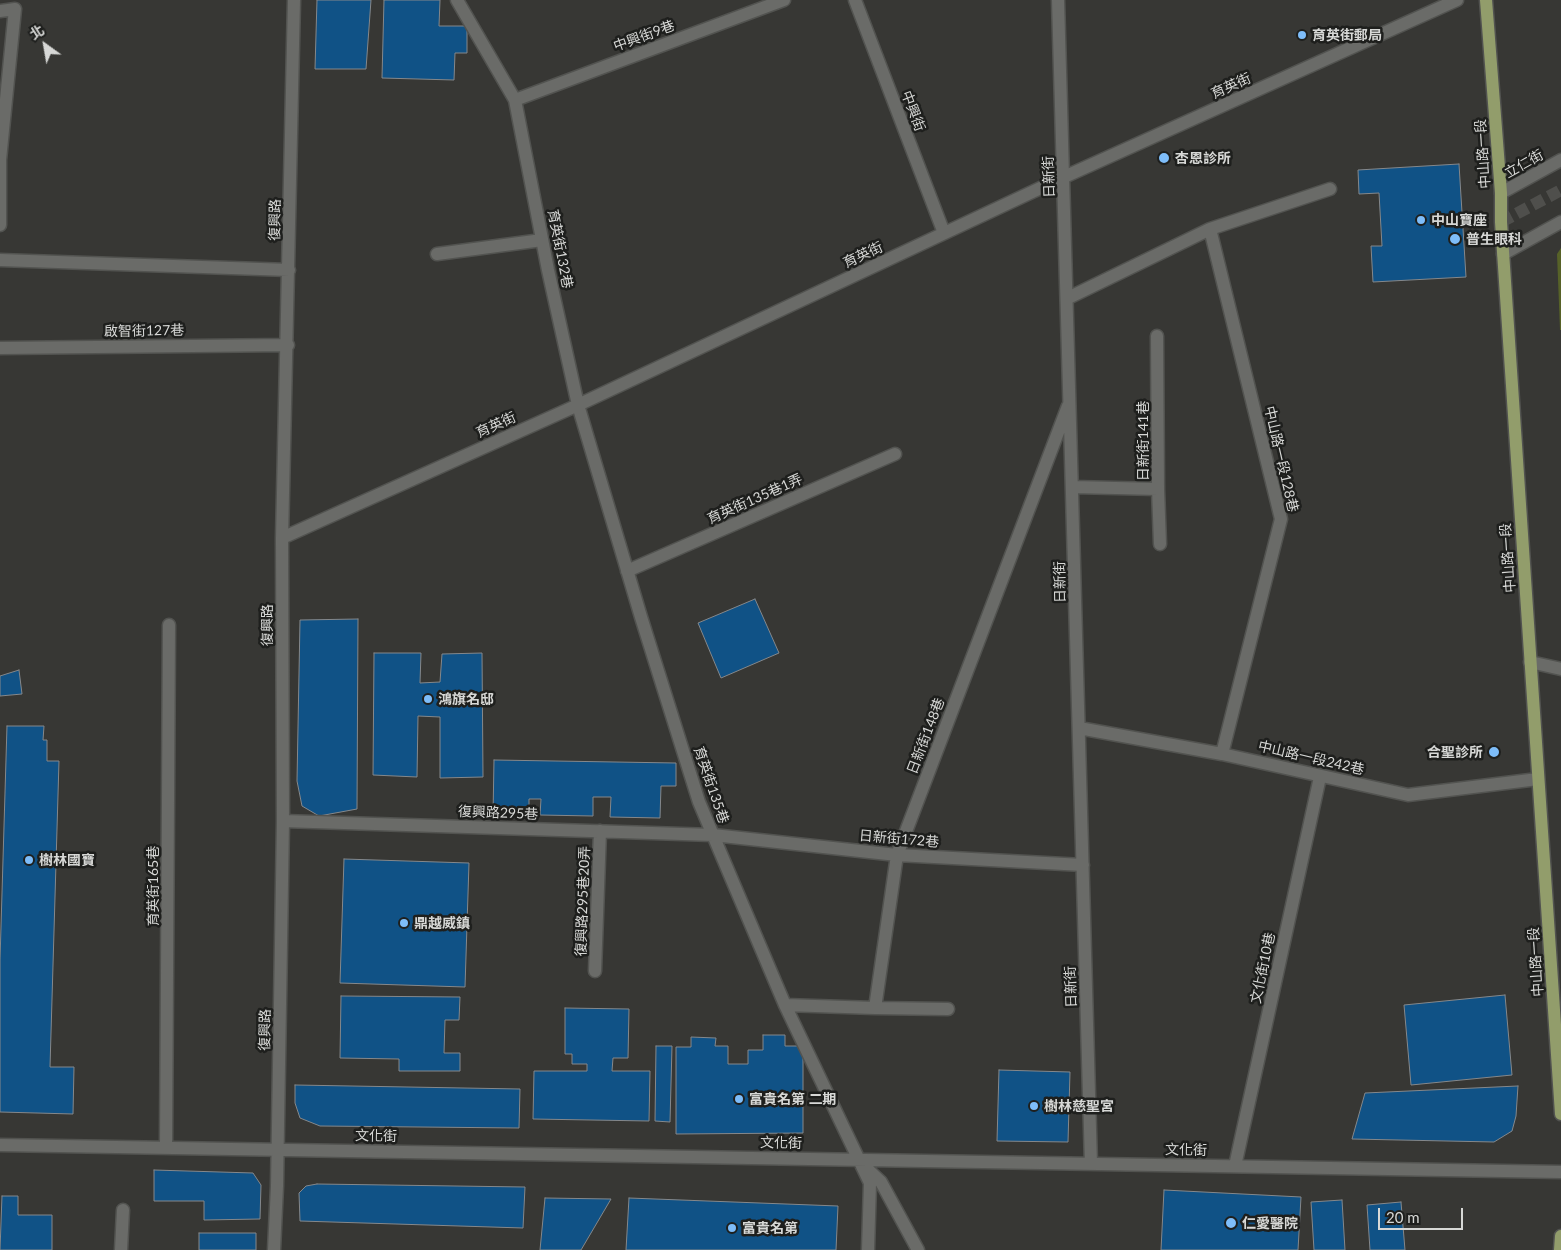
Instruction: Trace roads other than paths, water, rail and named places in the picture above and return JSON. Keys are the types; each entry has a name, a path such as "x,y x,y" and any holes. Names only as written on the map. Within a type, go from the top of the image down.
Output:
{"main road":[{"name":"中山路一段","path":"1486,0 1501,193 1503,254 1561,1114"},
{"path":"1560,1250 1561,1236"}],"street":[{"name":"復興路","path":"274,1250 278,1149 283,820 282,538 288,345 294,0"},
{"name":"育英街132巷","path":"457,0 515,100 542,240 578,405"},
{"name":"中興街9巷","path":"515,100 784,0"},
{"name":"中興街","path":"855,0 944,233"},
{"name":"日新街","path":"1058,0 1068,298 1091,1164"},
{"name":"育英街","path":"282,538 578,405 1064,177 1457,0"},
{"path":"0,10 15,10 0,160 0,225"},
{"name":"立仁街","path":"1501,193 1561,160"},
{"path":"1068,298 1210,229 1330,189"},
{"path":"1503,254 1561,222"},
{"name":"中山路一段128巷","path":"1210,229 1282,519 1222,754"},
{"path":"437,254 542,240"},
{"path":"0,260 289,270"},
{"name":"日新街141巷","path":"1073,487 1158,490 1157,336"},
{"name":"啟智街127巷","path":"0,348 288,345"},
{"name":"日新街148巷","path":"875,1008 897,855 1070,400"},
{"name":"育英街135巷","path":"578,405 627,571 699,802 785,1005 870,1183 868,1250"},
{"name":"育英街135巷1弄","path":"627,571 895,454"},
{"path":"1158,490 1160,544"},
{"name":"育英街165巷","path":"166,1148 169,625"},
{"path":"1530,662 1561,669"},
{"name":"中山路一段242巷","path":"1079,728 1222,754 1408,795 1538,779"},
{"name":"文化街10巷","path":"1235,1166 1320,777"},
{"name":"復興路295巷","path":"283,820 713,835"},
{"name":"復興路295巷20弄","path":"595,971 600,831"},
{"name":"日新街172巷","path":"713,835 897,855 1083,865"},
{"path":"785,1005 948,1009"},
{"name":"文化街","path":"0,1145 1561,1172"},
{"path":"858,1160 881,1182 918,1250"},
{"path":"121,1250 123,1210"}],"tunnel":[{"path":"1501,222 1561,190"}],"place":[{"name":"育英街郵局","path":"1302,35"},
{"name":"杏恩診所","path":"1164,158"},
{"name":"中山寶座","path":"1421,220"},
{"name":"普生眼科","path":"1455,239"},
{"name":"鴻旗名邸","path":"428,699"},
{"name":"合聖診所","path":"1494,752"},
{"name":"樹林國寶","path":"29,860"},
{"name":"鼎越威鎮","path":"404,923"},
{"name":"富貴名第 二期","path":"739,1099"},
{"name":"樹林慈聖宮","path":"1034,1106"},
{"name":"仁愛醫院","path":"1231,1223"},
{"name":"富貴名第","path":"732,1228"}]}
